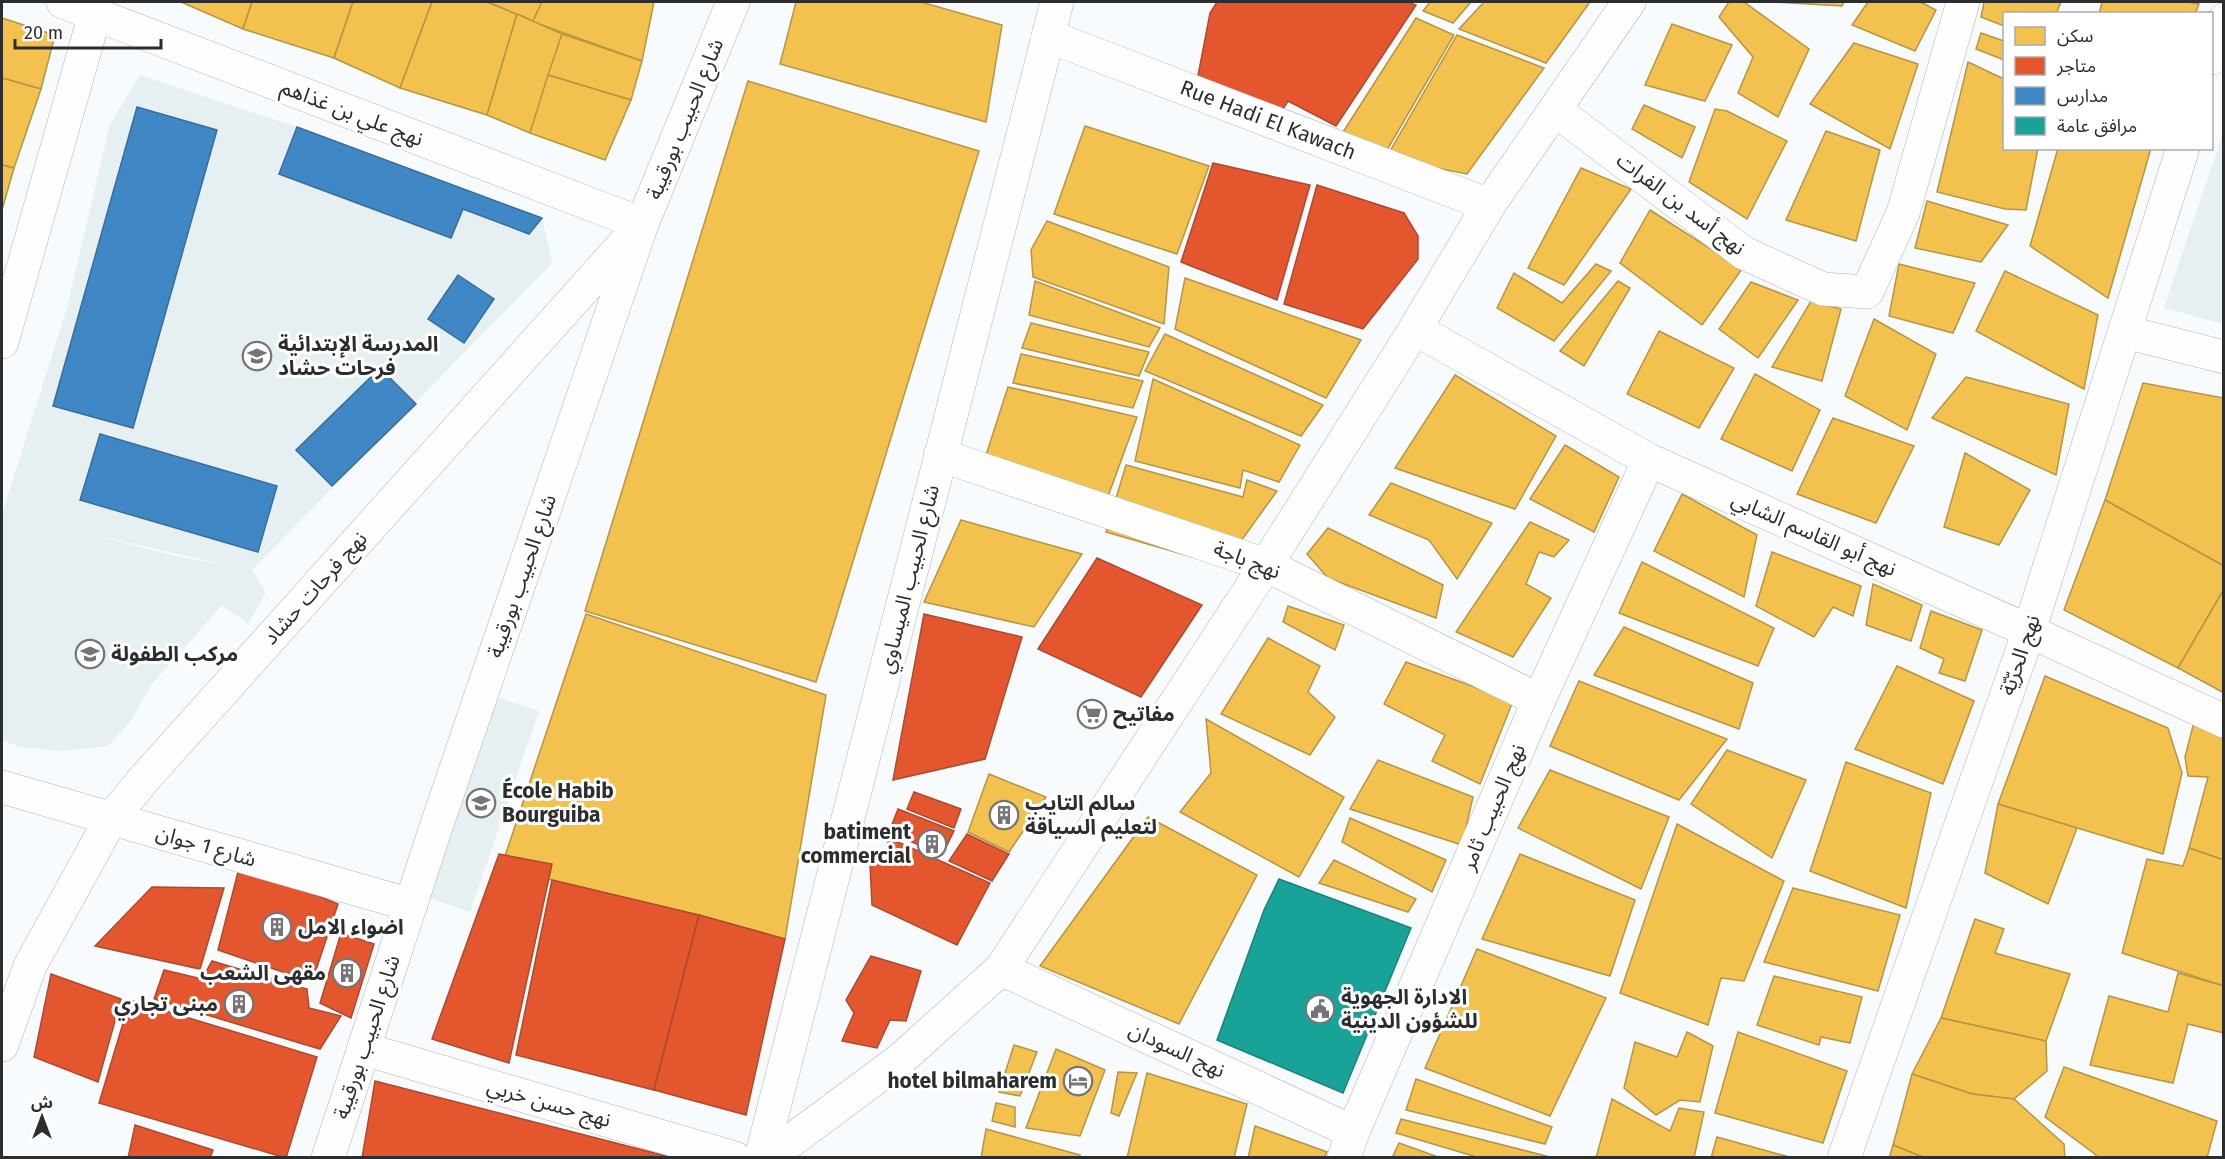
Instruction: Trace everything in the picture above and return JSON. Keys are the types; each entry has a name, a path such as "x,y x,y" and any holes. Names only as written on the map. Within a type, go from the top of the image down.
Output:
{"street":[{"name":"نهج علي بن غذاهم","path":"63,2 642,224"},
{"name":"شارع الحبيب بورقيبة","path":"328,1158 411,905 642,224 733,2"},
{"name":"شارع الحبيب الميساوي","path":"761,1158 1057,2"},
{"path":"768,1158 901,1059 1001,969 1266,565 1415,329 1489,205 1629,2"},
{"name":"نهج أسد بن الفرات","path":"1555,110 1744,253 1823,289 1867,292 1903,213 1963,2"},
{"path":"2,342 95,15"},
{"path":"2213,52 2223,20"},
{"name":"Rue Hadi El Kawach","path":"1048,36 1489,205"},
{"name":"نهج الحرّيّة","path":"1844,1158 2029,631 2182,150"},
{"name":"نهج فرحات حشاد","path":"2,1045 30,966 111,819 144,779 642,224"},
{"name":"نهج أبو القاسم الشابي","path":"1415,329 1649,460 2223,721"},
{"path":"2125,332 2223,357"},
{"name":"نهج باجة","path":"940,455 1266,565 1539,700"},
{"name":"نهج الحبيب ثامر","path":"1349,1145 1539,700 1649,460"},
{"name":"شارع 1 جوان","path":"2,787 411,905"},
{"name":"نهج السودان","path":"1001,969 1349,1145"},
{"name":"نهج حسن خربي","path":"364,1049 735,1158"}],"shaded area":[{"name":"المدرسة الإبتدائية فرحات حشاد","path":"140,75 297,127 542,218 552,263 252,570 266,592 248,624 222,605 151,685 133,718 108,746 62,751 20,747 2,740 2,514 67,308 110,124","holes":["81,532 228,565 180,557"]},
{"path":"2223,133 2224,324 2164,308"},
{"name":"École Habib Bourguiba","path":"493,696 539,711 470,912 423,896"}],"building: سكن":[{"path":"181,2 252,2 243,29"},
{"path":"252,2 353,2 334,58 243,29"},
{"path":"353,2 432,2 400,88 334,58"},
{"path":"432,2 487,2 517,14 487,115 400,88"},
{"path":"488,2 542,2 533,21"},
{"path":"542,2 654,2 642,61 536,23 533,21"},
{"path":"796,2 921,2 1002,25 986,122 780,64"},
{"path":"1430,2 1471,2 1453,23 1423,11"},
{"path":"1484,2 1590,2 1546,63 1459,29"},
{"path":"1729,2 1744,2 1809,49 1778,117 1738,93 1753,57 1719,17"},
{"path":"1772,2 1844,2 1842,6"},
{"path":"1868,2 1921,2 1936,10 1915,51 1852,25"},
{"path":"1984,2 2061,2 2057,12 2003,12 2003,26 1981,17"},
{"path":"2102,2 2199,4 2196,12 2100,12"},
{"path":"517,14 562,34 530,133 487,115"},
{"path":"2,18 55,35 41,89 2,78"},
{"path":"1416,18 1454,35 1380,162 1336,143"},
{"path":"1672,24 1732,45 1705,101 1645,85"},
{"path":"1981,33 2003,41 2003,60 1976,49"},
{"path":"562,34 642,61 631,100 548,75"},
{"path":"1457,35 1544,68 1467,174 1386,158"},
{"path":"1854,43 1918,64 1890,149 1810,104"},
{"path":"1968,62 2003,79 2003,150 2038,150 2026,210 2005,209 1937,192"},
{"path":"548,75 631,100 605,160 530,133"},
{"path":"2,78 41,89 14,168 2,165"},
{"path":"748,81 979,151 816,682 585,611"},
{"path":"1644,105 1695,127 1682,158 1632,129"},
{"path":"1715,109 1727,111 1787,141 1747,219 1689,182"},
{"path":"1085,126 1209,166 1177,254 1054,214"},
{"path":"1826,131 1880,150 1856,241 1786,220"},
{"path":"2057,150 2150,150 2108,298 2030,246"},
{"path":"2,165 14,168 2,210"},
{"path":"1581,168 1631,189 1564,285 1528,268"},
{"path":"1927,201 2008,225 1981,262 1915,248"},
{"path":"1650,210 1742,269 1702,325 1620,263"},
{"path":"1047,221 1169,267 1164,324 1033,277 1031,250"},
{"path":"1596,264 1611,271 1554,341 1497,308 1514,273 1562,303"},
{"path":"1899,264 1975,283 1953,333 1889,316"},
{"path":"2005,271 2098,315 2084,389 1976,331"},
{"path":"1185,278 1361,340 1326,398 1175,329"},
{"path":"1035,281 1160,328 1149,347 1029,315"},
{"path":"1618,281 1630,288 1584,366 1560,351"},
{"path":"1751,282 1798,300 1758,358 1719,329"},
{"path":"1811,301 1841,309 1822,381 1772,367"},
{"path":"1874,319 1936,354 1907,430 1845,396"},
{"path":"1031,323 1149,352 1139,376 1022,348"},
{"path":"1659,331 1734,368 1699,428 1627,394"},
{"path":"1165,334 1323,405 1301,436 1145,371"},
{"path":"1021,354 1143,381 1133,408 1013,383"},
{"path":"1755,374 1820,410 1792,471 1721,439"},
{"path":"1455,375 1556,436 1515,509 1395,468"},
{"path":"1966,377 2069,404 2056,475 1932,418"},
{"path":"1153,379 1300,445 1279,482 1243,470 1240,488 1135,461"},
{"path":"2143,383 2224,398 2224,566 2105,500"},
{"path":"1008,387 1137,417 1099,521 978,480"},
{"path":"1833,418 1914,446 1876,523 1797,494"},
{"path":"1565,445 1619,477 1594,532 1530,499"},
{"path":"1965,453 2030,490 1999,545 1944,527"},
{"path":"1126,465 1243,497 1247,480 1277,491 1223,566 1106,532"},
{"path":"1391,483 1492,523 1457,579 1429,540 1369,515"},
{"path":"1682,494 1757,535 1744,597 1654,551"},
{"path":"2105,500 2224,566 2224,589 2178,668 2064,610"},
{"path":"961,520 1082,554 1034,627 924,602"},
{"path":"1530,522 1569,540 1554,557 1539,552 1526,584 1551,598 1513,657 1456,632"},
{"path":"1328,528 1443,585 1436,618 1328,578 1307,554"},
{"path":"1772,552 1861,586 1853,616 1833,607 1814,637 1756,606"},
{"path":"1642,562 1774,628 1758,666 1619,613"},
{"path":"1873,584 1922,605 1911,641 1866,625"},
{"path":"2224,589 2224,693 2178,668"},
{"path":"1288,606 1344,625 1335,650 1283,622"},
{"path":"1931,611 1982,630 1965,681 1939,673 1944,659 1920,648"},
{"path":"586,614 826,695 785,939 699,915 501,868"},
{"path":"1624,627 1753,683 1739,729 1594,675"},
{"path":"1268,638 1320,666 1308,692 1335,717 1310,755 1221,714"},
{"path":"1406,662 1513,701 1480,784 1432,761 1445,735 1384,704"},
{"path":"1897,666 1974,701 1943,784 1855,749"},
{"path":"2045,676 2168,728 2182,773 2163,854 1998,804"},
{"path":"1579,681 1727,739 1679,800 1550,746"},
{"path":"1206,719 1344,797 1299,877 1180,812 1211,773"},
{"path":"2194,722 2224,735 2224,860 2189,848 2208,777 2188,776 2185,757"},
{"path":"1727,750 1806,780 1772,858 1691,804"},
{"path":"1378,760 1473,797 1462,845 1350,809"},
{"path":"1846,762 1931,793 1906,908 1810,871"},
{"path":"1550,770 1669,817 1641,889 1518,828"},
{"name":"سالم التايب لتعليم السياقة","path":"989,774 1046,797 1009,852 968,832"},
{"path":"1998,804 2077,828 2048,904 1985,873"},
{"path":"1148,817 1257,875 1179,1024 1040,966"},
{"path":"1350,818 1446,860 1432,892 1342,842"},
{"path":"1677,824 1784,881 1744,981 1721,978 1708,1025 1620,993"},
{"path":"2189,848 2224,860 2224,986 2122,953 2147,859 2183,866"},
{"path":"1520,854 1635,900 1610,976 1482,939"},
{"path":"1334,860 1416,899 1408,912 1319,883"},
{"path":"1793,888 1900,915 1878,991 1764,962"},
{"path":"1975,919 2004,929 1995,953 2070,974 2046,1041 1941,1018"},
{"path":"1477,949 1606,998 1550,1116 1425,1068"},
{"path":"2178,973 2224,986 2224,1033 2188,1024 2173,1083 2090,1065 2109,996 2168,1012"},
{"path":"1774,976 1862,997 1850,1043 1821,1037 1819,1045 1757,1025"},
{"path":"1941,1018 2046,1041 2047,1071 2014,1099 1972,1094 1912,1074"},
{"path":"1687,1032 1713,1046 1700,1102 1680,1100 1656,1115 1624,1088 1635,1042 1677,1057"},
{"path":"1738,1032 1847,1071 1823,1143 1715,1113"},
{"path":"1014,1045 1037,1052 1020,1096 999,1092"},
{"path":"1056,1049 1105,1070 1080,1136 1026,1128"},
{"path":"2064,1067 2217,1121 2207,1158 2095,1158 2096,1155 2045,1117"},
{"path":"1118,1072 1137,1073 1119,1116 1111,1113"},
{"path":"1147,1073 1247,1104 1234,1158 1127,1158"},
{"path":"1912,1074 1972,1094 2014,1099 2064,1144 2065,1158 1925,1158 1893,1145"},
{"path":"1416,1079 1552,1127 1545,1144 1406,1110"},
{"path":"1612,1099 1670,1131 1679,1108 1704,1112 1694,1158 1596,1158"},
{"path":"996,1103 1015,1107 1015,1127 992,1121"},
{"path":"1401,1119 1554,1158 1480,1158 1396,1133"},
{"path":"1255,1126 1327,1152 1324,1158 1248,1158"},
{"path":"986,1129 1080,1155 1079,1158 981,1158"},
{"path":"1717,1137 1793,1158 1711,1158"},
{"path":"1399,1143 1441,1158 1392,1158"},
{"path":"1893,1145 1925,1158 1889,1158"}],"building: متاجر":[{"path":"1217,2 1408,2 1416,5 1336,126 1288,101 1278,117 1196,86 1210,13"},
{"path":"1213,163 1310,185 1277,300 1181,262"},
{"path":"1317,185 1404,213 1418,236 1418,259 1363,329 1284,304"},
{"path":"1097,558 1202,605 1141,697 1038,649"},
{"path":"924,614 1022,637 985,759 893,780"},
{"path":"914,792 961,809 954,828 907,809"},
{"name":"batiment commercial","path":"898,809 954,831 942,855 889,832"},
{"path":"967,834 1009,854 992,881 949,861"},
{"path":"889,838 990,883 957,945 872,905 870,864 883,863"},
{"path":"499,854 552,864 509,1063 432,1039"},
{"name":"اضواء الامل","path":"240,864 338,904 312,982 218,950"},
{"path":"552,880 699,915 654,1090 516,1055"},
{"path":"152,887 224,888 200,969 95,946"},
{"path":"699,915 785,939 746,1115 654,1090"},
{"name":"مقهى الشعب","path":"341,933 374,944 351,1018 320,1003"},
{"path":"871,956 921,971 906,1021 890,1020 877,1048 842,1041 854,1013 846,1000"},
{"name":"مبنى تجاري","path":"212,961 307,989 309,1008 341,1016 320,1049 154,999 164,970 202,979"},
{"path":"51,974 121,999 98,1082 34,1057"},
{"path":"130,1000 317,1057 286,1158 99,1103"},
{"path":"375,1081 674,1158 362,1158"},
{"path":"135,1125 213,1150 210,1158 128,1158"}],"building: مدارس":[{"path":"137,107 217,130 133,428 53,406"},
{"path":"297,127 542,218 529,234 463,209 451,238 279,174"},
{"path":"458,275 494,299 464,343 428,319"},
{"path":"380,368 416,404 332,486 296,450"},
{"path":"100,434 277,486 258,552 80,500"}],"building: مرافق عامة":[{"path":"1279,879 1411,928 1343,1093 1217,1040 1264,910"}],"place":[{"name":"المدرسة الإبتدائية فرحات حشاد","path":"257,356"},
{"name":"مركب الطفولة","path":"90,654"},
{"name":"مفاتيح","path":"1092,714"},
{"name":"École Habib Bourguiba","path":"481,803"},
{"name":"سالم التايب لتعليم السياقة","path":"1004,815"},
{"name":"batiment commercial","path":"932,844"},
{"name":"اضواء الامل","path":"277,927"},
{"name":"مقهى الشعب","path":"347,973"},
{"name":"مبنى تجاري","path":"239,1004"},
{"name":"الادارة الجهوية للشؤون الدينية","path":"1320,1009"},
{"name":"hotel bilmaharem","path":"1078,1081"}]}
